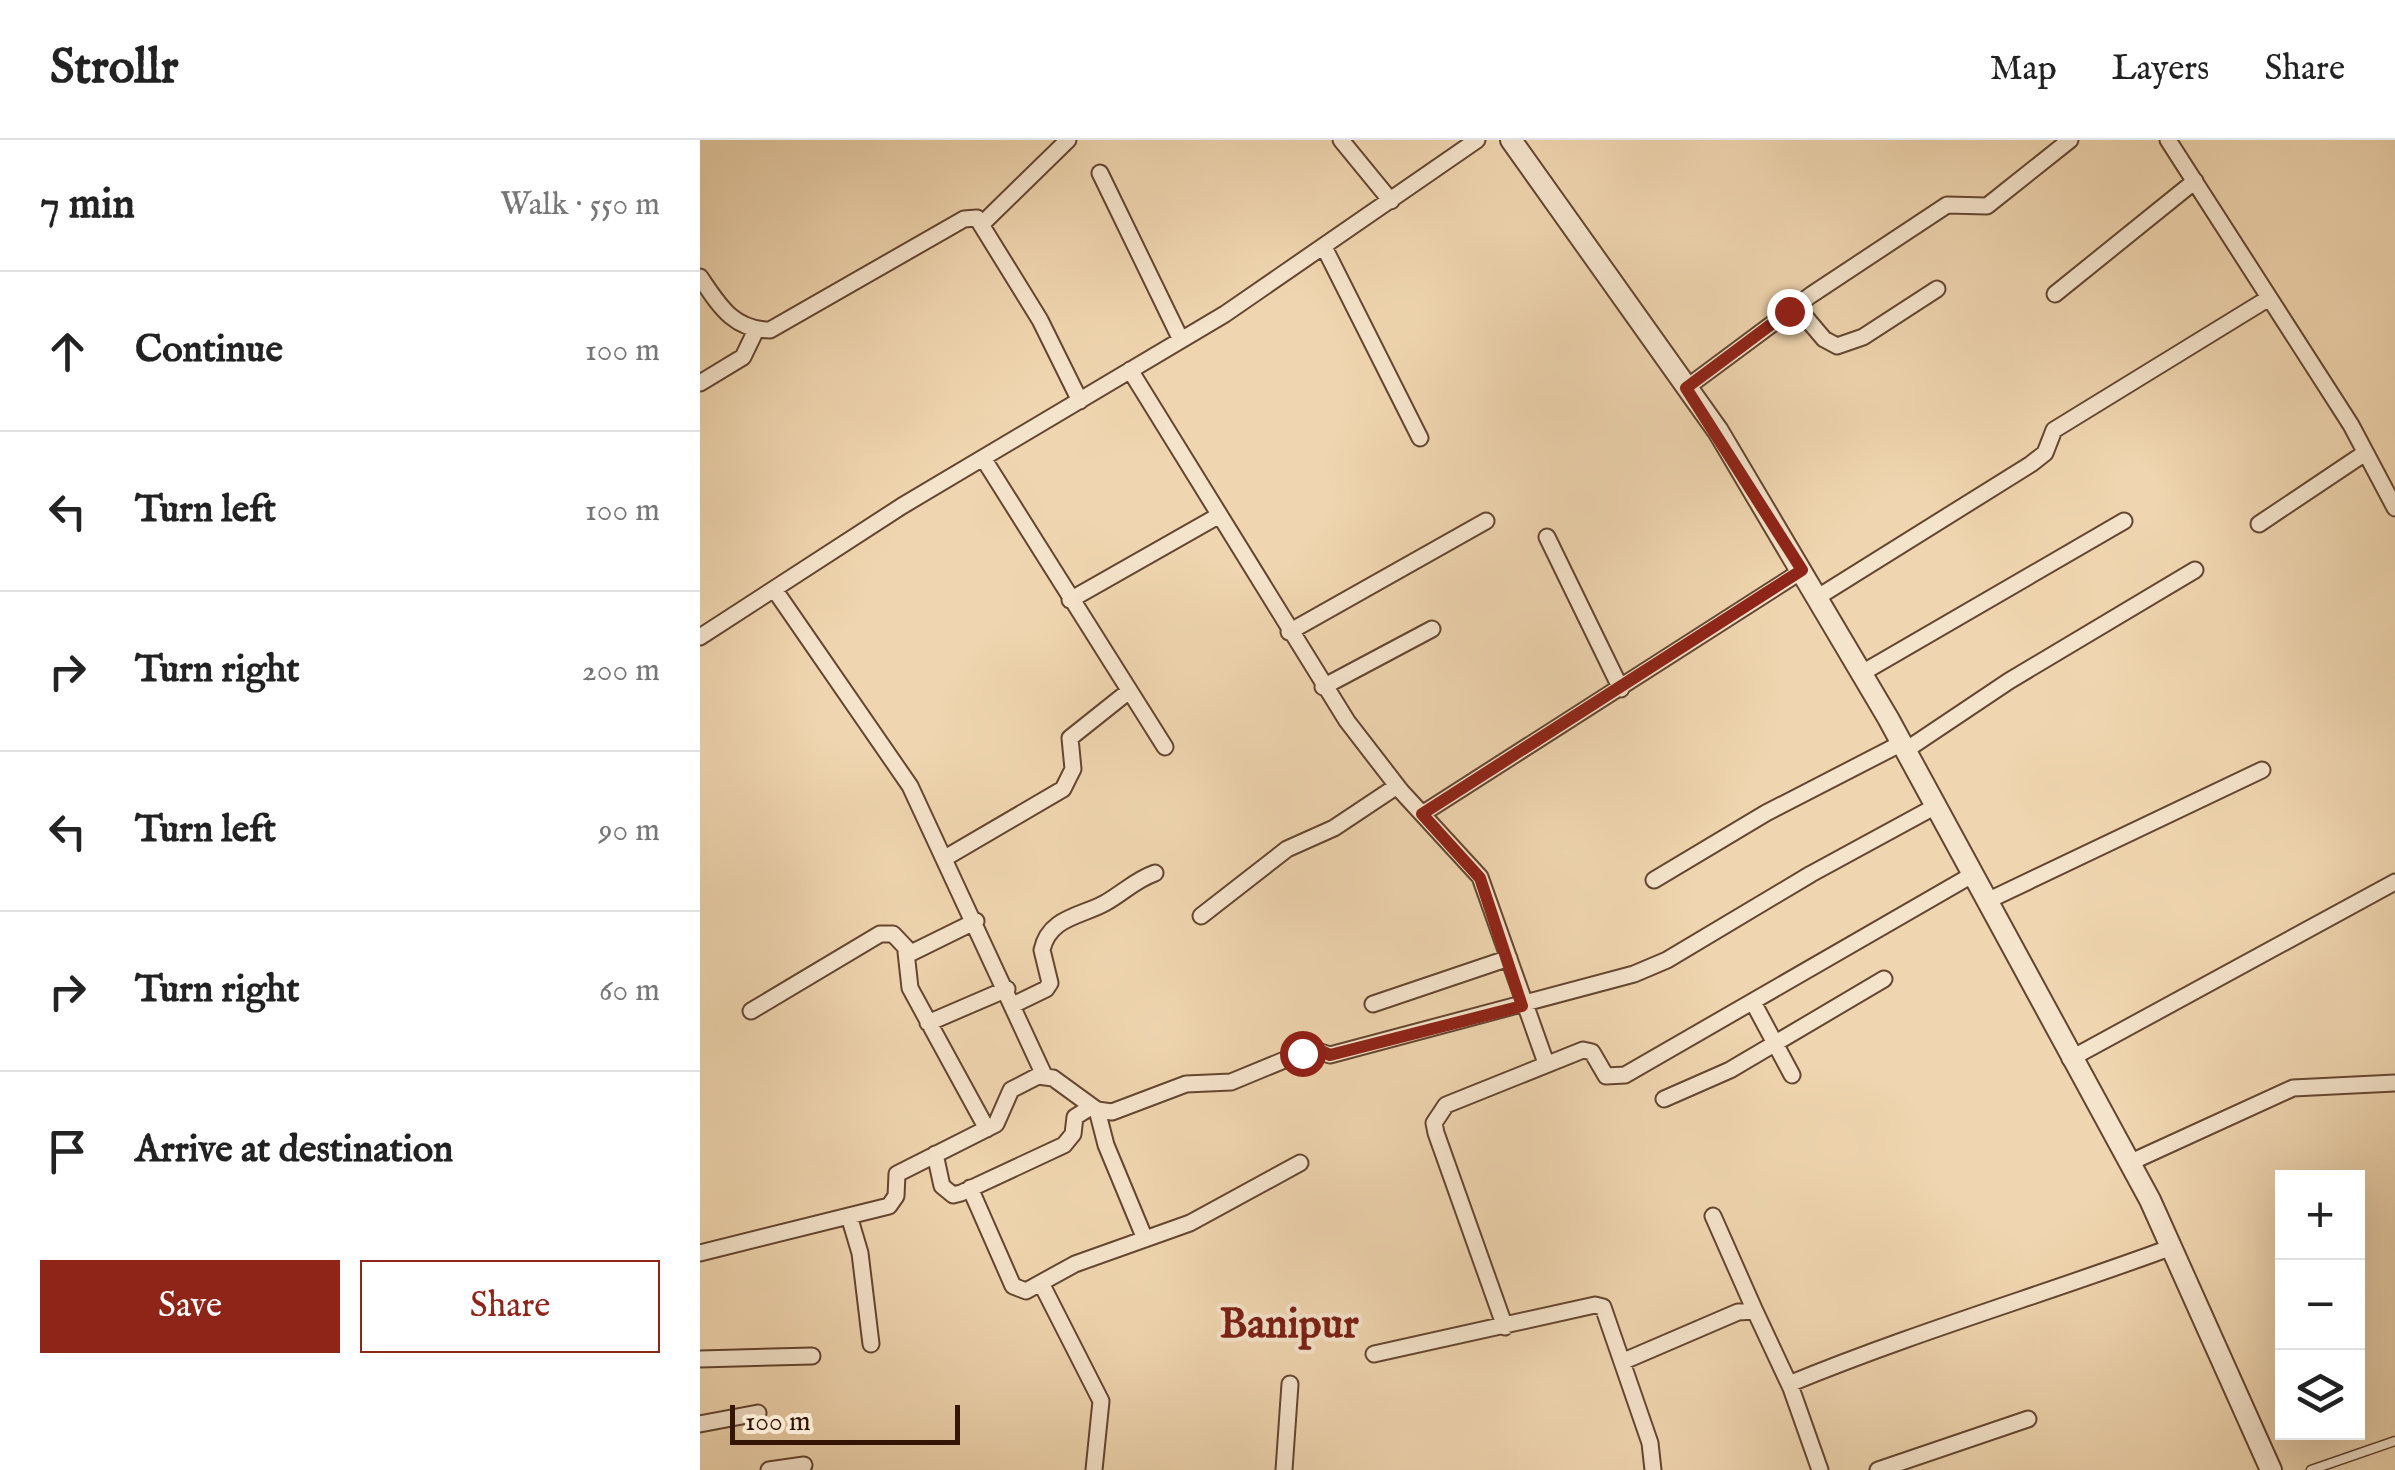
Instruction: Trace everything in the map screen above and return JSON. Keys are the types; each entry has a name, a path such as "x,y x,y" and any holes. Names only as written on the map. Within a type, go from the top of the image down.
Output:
{"street":[{"path":"982,224 1068,140"},
{"path":"1341,140 1391,201"},
{"path":"700,637 982,458 1181,340 1324,247 1477,140"},
{"path":"1512,140 1686,388 1802,570 1904,746 2172,1246 2271,1470"},
{"path":"1686,388 1796,306 1948,205 1954,202 1980,209 2000,199 2070,140"},
{"path":"2168,140 2365,452 2394,505"},
{"path":"1100,173 1181,340"},
{"path":"2055,294 2196,181"},
{"path":"700,278 732,319 756,330 783,324 964,219 977,218 1040,320 1080,400"},
{"path":"1324,247 1420,438"},
{"path":"1796,306 1824,339 1836,346 1862,337 1938,289"},
{"path":"1818,597 2031,464 2045,453 2054,430 2269,298"},
{"path":"700,384 743,357 756,330"},
{"path":"1130,370 1323,687 1397,786 1480,878 1522,1006 1532,1021 1546,1063"},
{"path":"2259,524 2365,452"},
{"path":"982,458 1165,747"},
{"path":"1070,600 1218,516"},
{"path":"1289,632 1486,520"},
{"path":"1862,673 2124,521"},
{"path":"1547,537 1621,688"},
{"path":"1422,814 1802,570"},
{"path":"1654,880 1766,813 1904,746 2195,570"},
{"path":"774,588 900,770 1015,1004 1044,1075 1078,1092 1094,1108 1145,1239"},
{"path":"1323,687 1432,629"},
{"path":"945,858 1062,789 1073,769 1070,738 1129,691"},
{"path":"1988,901 2262,770"},
{"path":"1201,916 1278,855 1334,828 1397,786"},
{"path":"935,1154 947,1192 970,1188 1064,1145 1073,1134 1075,1117 1094,1108 1112,1112 1186,1084 1232,1082 1311,1049 1330,1055 1522,1006 1668,960 1811,874 1936,806"},
{"path":"1015,1004 1046,989 1050,983 1042,950 1053,928 1155,873"},
{"path":"1504,1326 1434,1123 1446,1105 1583,1050 1592,1052 1606,1076 1615,1078 1754,1004 1972,876"},
{"path":"2070,1059 2395,882"},
{"path":"906,952 918,951 976,922"},
{"path":"751,1011 880,934 893,934 906,952 906,978 987,1129"},
{"path":"1373,1004 1509,958"},
{"path":"1664,1099 1706,1082 1884,979"},
{"path":"928,1023 1007,989"},
{"path":"1754,1004 1792,1075"},
{"path":"700,1252 889,1206 896,1196 897,1174 987,1129 1002,1118 1011,1090 1044,1075"},
{"path":"2129,1162 2292,1088 2395,1084"},
{"path":"970,1188 1013,1286 1026,1291 1075,1264 1208,1214 1300,1163"},
{"path":"850,1216 860,1253 872,1344"},
{"path":"1713,1216 1789,1384 1820,1470"},
{"path":"1789,1384 1900,1338 2030,1300 2172,1246"},
{"path":"1041,1283 1101,1401 1094,1470"},
{"path":"1374,1354 1595,1305 1609,1314 1650,1443 1653,1470"},
{"path":"1624,1362 1738,1312 1755,1312"},
{"path":"700,1359 812,1356"},
{"path":"1284,1470 1290,1384"},
{"path":"700,1424 758,1413"},
{"path":"1878,1470 2028,1419"},
{"path":"769,1470 804,1465"}],"lane":[{"path":"2311,1470 2395,1441"}],"district":[{"name":"Banipur","path":"1289,1322"}],"route":[{"path":"1302,1053 1317,1049 1330,1055 1522,1006 1480,878 1422,814 1802,570 1718,431 1686,388 1789,311"}]}
